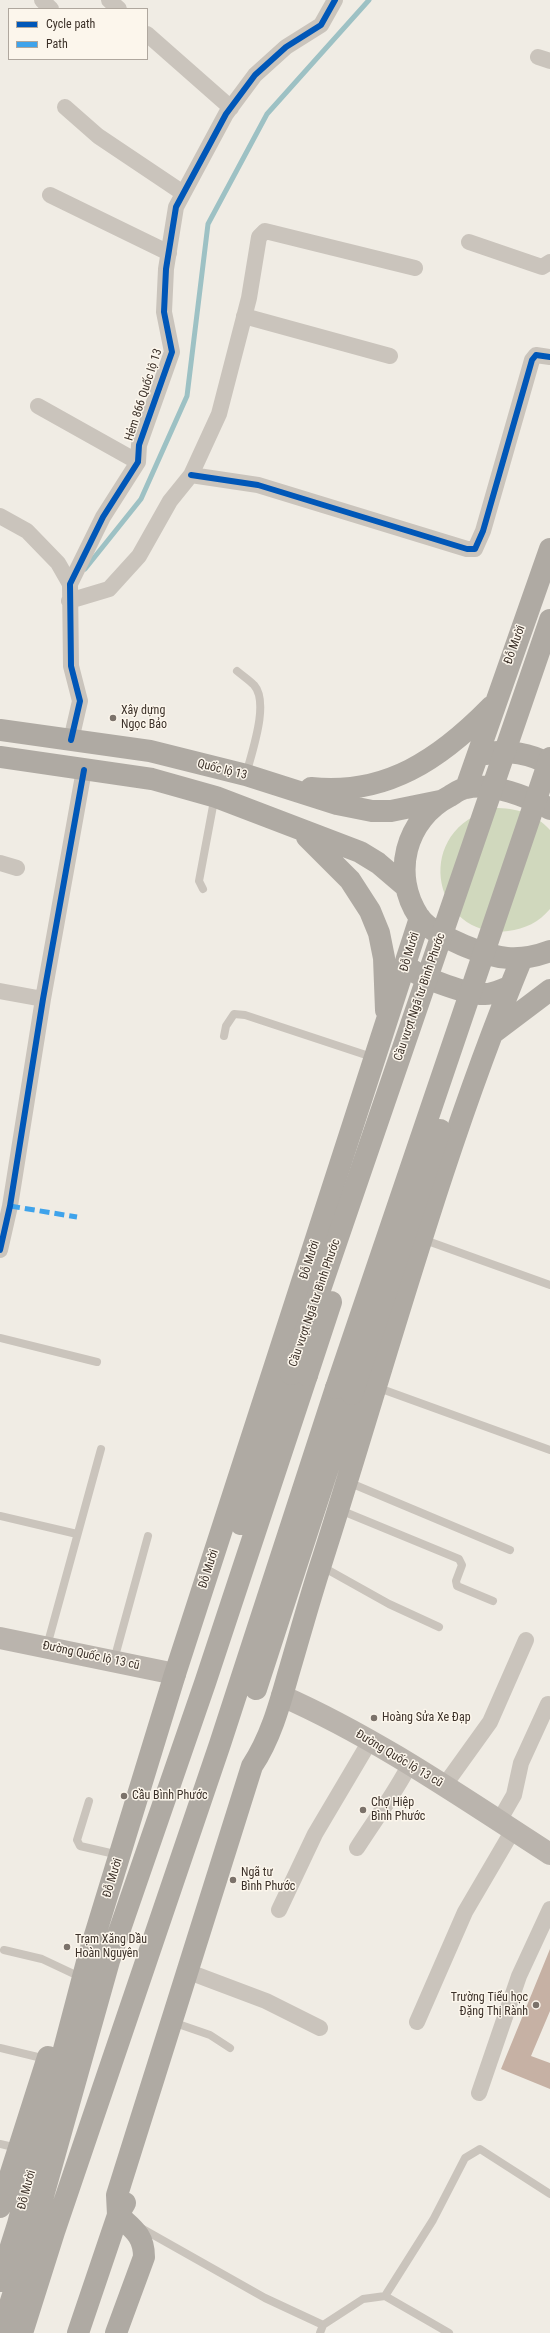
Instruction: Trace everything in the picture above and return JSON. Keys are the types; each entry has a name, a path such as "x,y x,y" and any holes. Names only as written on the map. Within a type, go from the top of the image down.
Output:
{"highway":[{"name":"Đỗ Mười","path":"466,788 494,704 550,549"},
{"name":"Cầu vượt Ngã tư Bình Phước","path":"299,1374 550,620"},
{"name":"Cầu vượt Ngã tư Bình Phước","path":"299,1374 550,657"},
{"path":"276,784 314,788 346,788 372,785 389,780 437,755 475,723 494,704"},
{"name":"Quốc lộ 13","path":"0,730 150,751 276,784 338,804 381,812 440,801"},
{"path":"476,758 490,753 507,752 530,757 550,765"},
{"path":"0,757 152,779 216,797 314,838 326,854 350,880 364,900 375,922 384,958 386,1025"},
{"path":"1,2333 35,2228 248,1687 550,758"},
{"path":"89,771 117,782 213,806 370,857 405,886"},
{"path":"550,809 535,801 508,791 466,788 440,801 422,818 411,836 405,855 405,886 420,918 431,928 473,949 499,958 522,958 550,951"},
{"path":"344,1391 550,800"},
{"name":"Đỗ Mười","path":"35,2228 190,1678 375,1059 406,966 420,918"},
{"path":"78,2333 118,2215 129,2198 197,1974 264,1768 265,1747 282,1696 320,1566 348,1482 375,1386 451,1145 522,958"},
{"path":"406,966 425,976 470,992 486,994 510,987"},
{"path":"492,1034 550,990"},
{"name":"Đỗ Mười","path":"35,2228 82,1967 103,1909 120,1855 190,1678 299,1374"},
{"name":"Đường Quốc lộ 13 cũ","path":"248,1687 282,1696"},
{"path":"116,2333 144,2257 144,2245 138,2234 118,2215 117,2194 252,1766 265,1747"},
{"path":"103,1909 110,1961"},
{"path":"0,2207 9,2146 47,2059 62,2009 82,1967"},
{"path":"0,2281 35,2228"},
{"path":"22,2333 35,2228"}],"street":[{"path":"42,0 50,8"},
{"path":"109,0 118,8"},
{"name":"Hẻm 866 Quốc lộ 13","path":"71,740 80,701 71,666 69,601 70,584 103,517 138,462 139,445 172,352 164,312 169,253 176,207 231,108 255,75 286,47 321,25 335,0"},
{"path":"148,35 231,108"},
{"path":"65,107 98,136 184,193"},
{"path":"50,195 169,253"},
{"path":"69,601 108,589 139,556 170,501 191,475 219,414 244,316 259,236 265,231 415,268"},
{"path":"469,242 542,267 550,262"},
{"path":"244,316 390,356"},
{"path":"191,475 258,485 437,538 467,550 475,549 484,531 532,360 536,355 550,357"},
{"path":"38,406 138,462"},
{"path":"0,516 27,531 58,563 70,584"},
{"path":"0,1250 10,1206 43,999 89,771"},
{"path":"0,863 17,868"},
{"path":"0,991 43,999"},
{"name":"Đường Quốc lộ 13 cũ","path":"0,1638 190,1678"},
{"path":"444,1786 490,1722 526,1640"},
{"name":"Đường Quốc lộ 13 cũ","path":"282,1696 317,1711 410,1764 550,1854"},
{"path":"417,2022 465,1912 506,1825 521,1763 548,1704"},
{"path":"279,1910 315,1834 370,1741"},
{"path":"357,1848 382,1808 400,1784 410,1764"},
{"path":"479,2093 519,1976 550,1909"},
{"path":"197,1974 266,2001 320,2028"}],"lane":[{"path":"237,671 255,686 260,701 259,720 246,776"},
{"path":"203,889 199,881 213,806"},
{"path":"224,1036 226,1026 234,1014 245,1015 375,1059"},
{"path":"421,1238 550,1285"},
{"path":"0,1338 97,1362"},
{"path":"375,1386 550,1450"},
{"path":"47,1647 101,1449"},
{"path":"348,1482 510,1550"},
{"path":"339,1510 459,1559 462,1565 456,1581 457,1586 493,1601"},
{"path":"0,1516 77,1534"},
{"path":"114,1661 148,1536"},
{"path":"320,1566 389,1604 439,1627"},
{"path":"89,1801 77,1840 80,1846 120,1855"},
{"path":"4,1950 82,1967"},
{"path":"181,2025 210,2036 230,2048"},
{"path":"0,2048 47,2059"},
{"path":"385,2296 433,2220 465,2158 480,2149 550,2194"},
{"path":"118,2215 264,2298 324,2325"},
{"path":"320,2333 324,2325 363,2299 385,2296 449,2333"}],"green space":[{"path":"494,808 517,810 525,813 538,819 550,830 550,909 541,918 531,924 520,929 508,931 483,929 463,919 449,902 441,882 442,859 450,838 467,820"}],"building":[{"name":"Trường Tiểu học Đặng Thị Rành","path":"550,1949 550,2011 531,2056 550,2063 550,2089 501,2069"}],"waterway":[{"path":"85,569 141,499 187,396 208,224 267,114 369,0"}],"marked path":[{"path":"10,1206 77,1217"}],"cycle path":[{"path":"71,740 80,701 71,666 70,584 103,517 138,462 139,445 172,352 164,312 166,269 176,207 226,114 255,75 286,47 321,25 335,0"},
{"path":"191,475 258,485 467,549 475,549 483,531 532,360 536,355 550,357"},
{"path":"0,1250 10,1206 43,999 84,770"}],"place":[{"name":"Xây dựng Ngọc Bảo","path":"113,718"},
{"name":"Hoàng Sửa Xe Đạp","path":"374,1718"},
{"name":"Cầu Bình Phước","path":"124,1796"},
{"name":"Chợ Hiệp Bình Phước","path":"363,1810"},
{"name":"Ngã tư Bình Phước","path":"233,1880"},
{"name":"Trạm Xăng Dầu Hoàn Nguyên","path":"67,1947"},
{"name":"Trường Tiểu học Đặng Thị Rành","path":"536,2005"}]}
